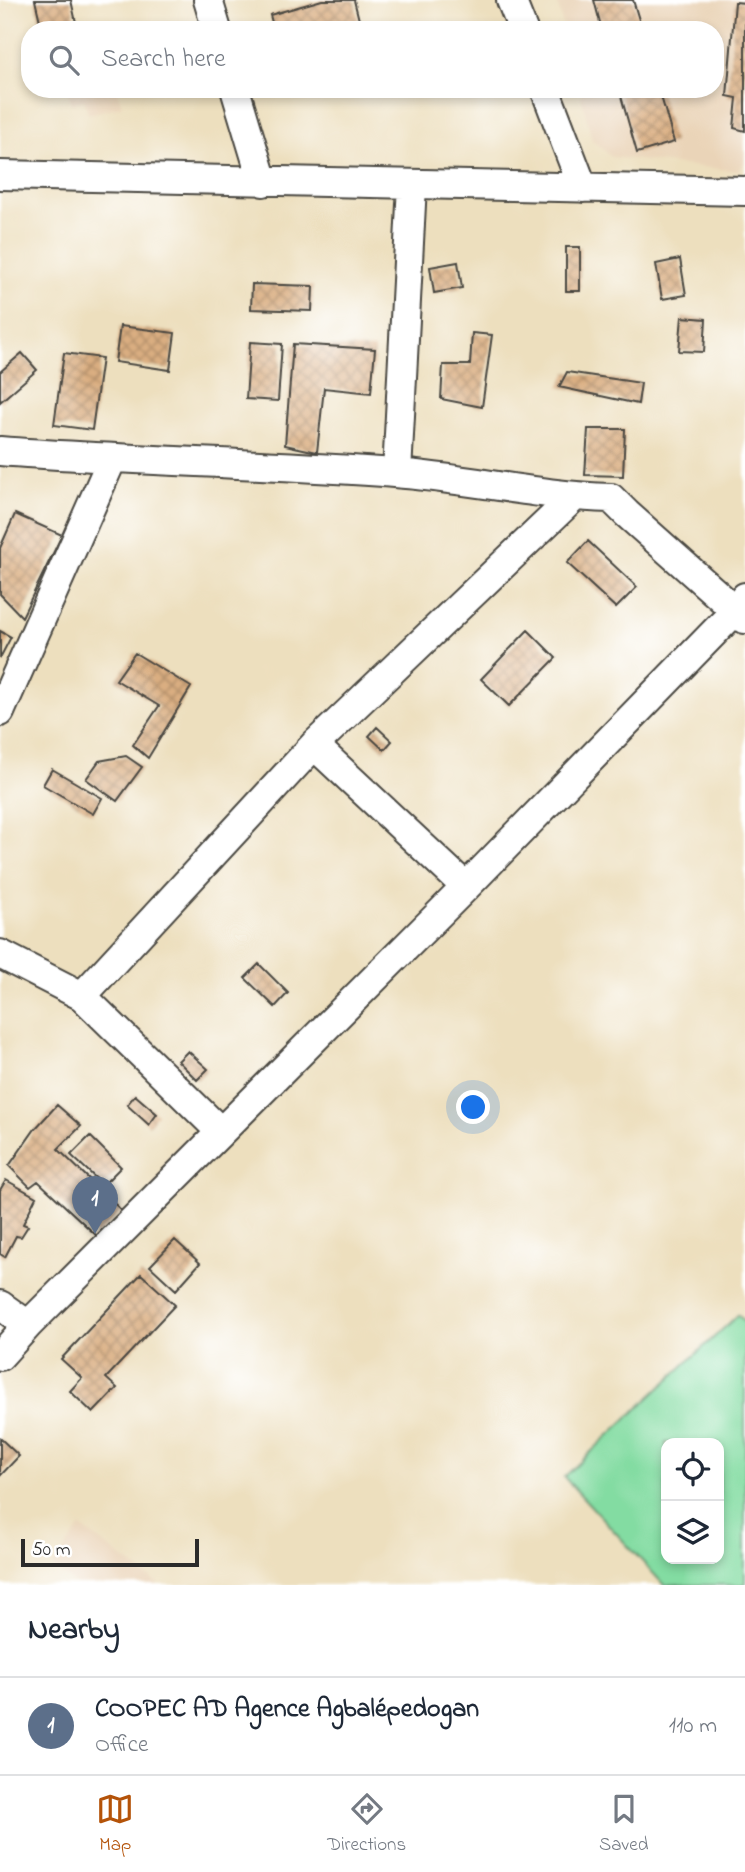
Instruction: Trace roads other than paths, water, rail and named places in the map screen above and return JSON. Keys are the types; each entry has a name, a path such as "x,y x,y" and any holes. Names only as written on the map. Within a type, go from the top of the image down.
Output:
{"street":[{"path":"208,0 214,21"},
{"path":"511,0 519,21"},
{"path":"238,98 263,183"},
{"path":"548,98 583,188"},
{"path":"0,175 263,183 745,191"},
{"path":"397,473 412,185"},
{"path":"0,450 112,459 397,473 574,497 611,498 742,609 0,1356"},
{"path":"0,712 112,459"},
{"path":"82,996 314,745 574,497"},
{"path":"314,745 466,887"},
{"path":"0,954 82,996 221,1132"},
{"path":"0,1305 28,1325"}],"place":[{"name":"COOPEC AD Agence Agbalépedogan","path":"95,1234"}]}
